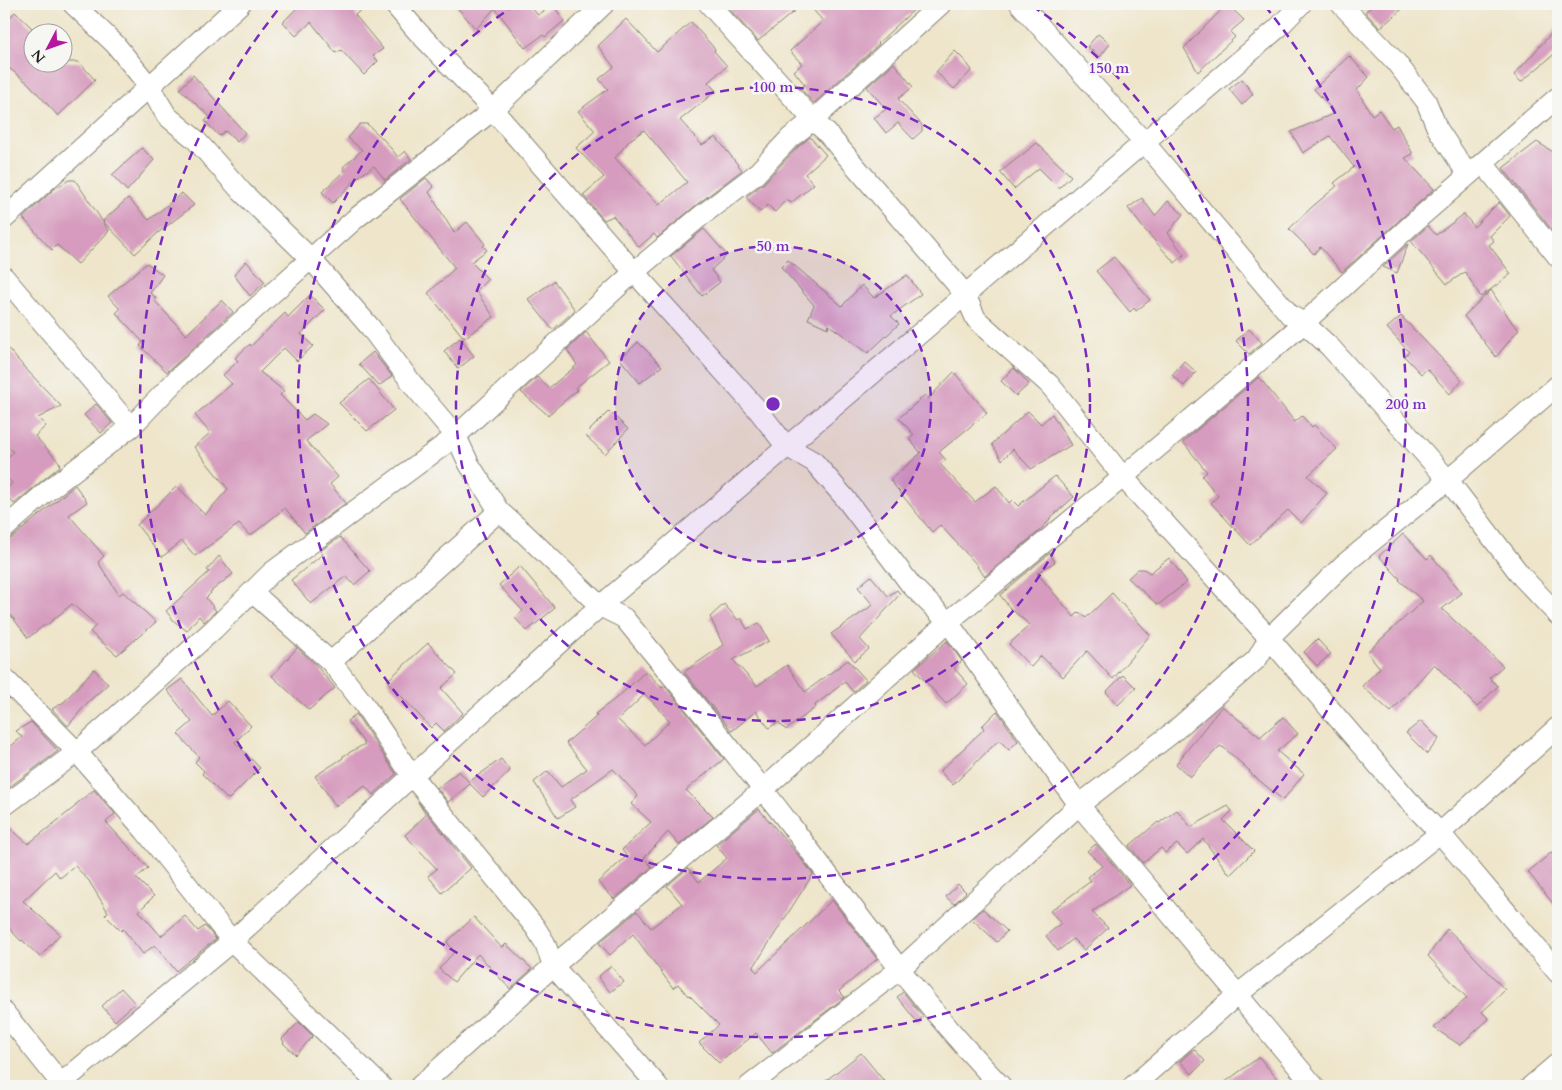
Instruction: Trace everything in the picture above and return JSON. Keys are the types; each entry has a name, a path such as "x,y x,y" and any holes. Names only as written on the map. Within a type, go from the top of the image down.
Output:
{"street":[{"path":"73,4 115,44 148,86 167,116 196,140 242,192 311,259 370,327 417,390 456,436 469,464 499,511 600,606 624,618 764,789 900,969 1001,1086"},
{"path":"4,220 148,86 240,4"},
{"path":"394,4 417,31 493,110 634,272 758,410 786,446 814,462 845,498 911,585 948,622 1079,805 1314,1086"},
{"path":"4,529 46,492 131,426 179,377 355,219 493,110 604,4"},
{"path":"709,4 826,132 965,294 976,319 1050,385 1123,477 1269,638 1408,800 1440,833 1558,973"},
{"path":"4,806 77,752 214,629 272,572 456,436 634,272 702,215 755,175 790,138 813,120 941,4"},
{"path":"1020,4 1144,142 1290,315 1304,323 1330,346 1448,480 1522,577 1558,615"},
{"path":"4,1012 61,1085 232,941 600,606 1278,28 1301,4"},
{"path":"1341,4 1395,61 1426,101 1437,128 1558,257"},
{"path":"420,1086 553,966 764,789 948,622 1123,477 1304,323 1411,225 1558,98"},
{"path":"4,277 131,426"},
{"path":"749,1086 900,969 1079,805 1172,733 1257,659 1269,638 1342,565 1448,480 1558,385"},
{"path":"330,662 499,511"},
{"path":"252,592 330,662 363,703 412,776 535,927 545,943 553,966 658,1086"},
{"path":"4,678 77,752 145,831 232,941 382,1086"},
{"path":"1133,1086 1237,995 1440,833 1558,727"},
{"path":"1531,1086 1558,1063"}],"building":[{"path":"297,4 367,4 355,15 383,49 373,56 378,61 364,75 341,50 336,53 311,22 296,36 283,22 299,6"},
{"path":"454,4 528,4 538,15 553,5 564,21 545,37 543,35 525,48 495,8 476,29"},
{"path":"725,4 803,4 758,41"},
{"path":"808,4 920,4 814,103 800,88 805,85 794,71 802,64 790,51 823,21"},
{"path":"1227,4 1244,20 1230,32 1235,37 1198,72 1184,48"},
{"path":"1375,4 1408,4 1380,28 1365,12"},
{"path":"15,12 26,22 22,22 22,72 72,72 72,62 79,62 95,80 58,116 29,84 4,64 4,24"},
{"path":"626,19 657,52 691,22 727,66 708,82 716,91 680,120 702,145 716,137 742,170 657,238 654,234 639,247 613,216 604,220 583,195 604,177 576,148 595,131 578,111 608,89 599,79 614,67 598,46","holes":["644,130 687,182 659,205 615,158 630,140"]},
{"path":"1558,26 1558,51 1521,82 1514,75"},
{"path":"1098,34 1110,44 1100,57 1087,47"},
{"path":"955,51 972,70 954,89 936,72"},
{"path":"1349,56 1369,77 1357,90 1372,115 1379,110 1392,128 1397,125 1413,154 1405,158 1434,189 1342,272 1320,247 1314,254 1289,229 1337,186 1334,183 1354,167 1330,136 1303,153 1291,132 1335,113 1314,89"},
{"path":"894,63 913,87 898,99 922,125 922,131 913,139 898,123 886,133 874,118 886,109 867,87"},
{"path":"193,75 245,133 237,142 225,131 219,136 205,121 210,117 180,89"},
{"path":"1242,79 1253,94 1242,105 1229,89"},
{"path":"360,124 367,124 398,157 405,151 411,159 385,180 374,166 358,177 333,203 322,192 345,170 343,167 362,150 348,138"},
{"path":"810,137 826,155 805,174 814,184 791,203 787,199 775,212 768,205 760,212 746,197 764,183"},
{"path":"1537,142 1558,155 1558,238 1503,168"},
{"path":"1037,143 1071,176 1059,188 1039,168 1014,189 1000,172"},
{"path":"142,148 154,160 127,191 112,175"},
{"path":"426,178 434,187 429,192 454,233 467,222 485,244 483,246 487,250 471,262 488,279 476,291 494,317 464,338 428,293 455,268 400,199"},
{"path":"69,180 75,180 109,231 78,264 57,245 52,250 23,218 54,189"},
{"path":"182,193 194,205 159,232 135,254 103,221 128,198 149,220"},
{"path":"1142,198 1155,216 1168,201 1183,214 1168,233 1184,255 1175,263 1128,208"},
{"path":"1499,202 1510,216 1490,236 1494,241 1489,245 1511,274 1481,297 1465,272 1447,284 1411,241 1428,226 1436,235 1464,214 1474,227"},
{"path":"704,229 727,255 711,270 720,282 702,296 671,256"},
{"path":"1408,244 1397,273 1383,267"},
{"path":"1114,257 1150,300 1136,311 1134,308 1130,312 1096,271"},
{"path":"788,260 842,306 862,285 874,298 907,275 921,294 891,316 899,324 868,353 829,325 828,328 808,319 814,305 781,267"},
{"path":"246,261 265,282 250,296 234,275"},
{"path":"147,263 163,275 150,293 156,298 154,300 186,335 222,300 233,312 167,372 140,346 143,342 116,313 120,309 108,296"},
{"path":"554,281 575,310 553,330 528,299"},
{"path":"1491,290 1513,324 1519,329 1496,357 1464,316"},
{"path":"310,295 325,310 301,334 313,346 297,361 284,348 260,372 284,391 280,395 305,420 313,414 327,424 306,441 338,477 330,484 346,503 305,533 285,508 250,536 239,524 195,556 182,541 162,557 137,525 177,486 205,515 228,489 194,447 210,433 195,415 232,384 223,375 238,361 235,358 250,344 251,346 285,313 288,317"},
{"path":"1401,316 1462,380 1450,394 1427,369 1421,374 1404,356 1409,352 1387,328"},
{"path":"1249,329 1262,343 1249,354 1236,341"},
{"path":"586,332 609,361 575,388 577,390 548,415 521,392 537,377 549,388 577,365 567,350"},
{"path":"460,338 474,356 458,369 444,351"},
{"path":"638,342 662,366 640,383 620,359"},
{"path":"4,344 61,406 38,418 46,426 35,436 60,463 60,466 14,504 4,492 12,483 4,474 4,462 13,452 4,442"},
{"path":"373,352 392,376 379,386 359,364"},
{"path":"1184,361 1196,372 1184,386 1172,375"},
{"path":"1014,368 1029,384 1016,396 1001,381"},
{"path":"954,372 987,413 939,452 946,460 940,464 975,502 996,486 1009,503 1012,500 1018,506 1055,476 1074,497 1049,519 1038,532 985,576 940,525 932,532 890,480 921,453 909,439 914,435 899,418 925,395 928,399"},
{"path":"1259,377 1295,422 1302,416 1312,427 1314,425 1337,449 1308,476 1327,493 1301,523 1288,510 1250,545 1211,503 1218,496 1202,476 1207,472 1183,442"},
{"path":"369,379 394,410 367,431 339,403"},
{"path":"96,404 112,423 101,433 84,415"},
{"path":"609,411 628,429 605,454 585,435"},
{"path":"1028,411 1041,424 1052,414 1071,445 1031,469 1013,449 1002,460 992,444"},
{"path":"75,485 87,502 69,515 104,556 98,562 119,595 123,592 156,622 117,655 90,632 96,625 72,604 28,638 10,614 4,619 4,542 12,538"},
{"path":"1403,534 1427,559 1431,555 1462,593 1442,609 1503,666 1489,678 1498,686 1477,707 1434,664 1391,712 1362,686 1380,668 1367,652 1423,601 1399,580 1379,556"},
{"path":"340,537 370,571 354,585 346,576 311,604 291,580 323,554 320,551"},
{"path":"1050,553 1055,562 1037,573 1074,617 1079,612 1086,618 1112,593 1150,635 1113,679 1087,651 1063,677 1041,656 1031,667 1009,644 1030,625 1010,608 1000,595"},
{"path":"219,556 233,574 210,592 206,598 216,611 204,622 199,616 187,631 174,621 166,611 209,572 207,570"},
{"path":"1169,558 1187,582 1158,605 1128,578 1138,569 1144,569 1150,573"},
{"path":"520,566 555,608 527,631 515,618 523,611 499,585"},
{"path":"871,576 888,596 897,590 900,594 860,639 869,649 855,661 831,634 873,605 858,587"},
{"path":"724,604 738,620 741,618 747,629 759,623 769,641 733,660 757,686 787,665 805,692 848,660 866,680 853,692 845,682 786,730 778,722 769,728 756,711 732,731 684,672 723,645 710,617"},
{"path":"1317,639 1331,654 1317,666 1304,652"},
{"path":"947,641 962,661 954,668 968,684 946,704 914,669"},
{"path":"428,643 457,674 441,688 463,713 444,731 436,723 431,728 387,681"},
{"path":"294,645 315,664 335,688 309,710 272,676 297,648"},
{"path":"94,669 108,684 87,703 68,726 52,709 64,702"},
{"path":"646,671 662,688 665,686 724,759 686,790 713,817 679,845 668,832 644,858 652,867 614,899 598,882 627,856 622,850 651,822 631,804 638,796 613,769 570,800 575,807 558,818 534,782 548,771 561,787 587,769 566,743 597,716 595,714 619,696","holes":["645,694 670,721 645,745 618,720"]},
{"path":"1123,675 1136,688 1118,705 1106,692"},
{"path":"182,679 212,716 228,701 251,726 235,742 260,768 229,799 202,774 204,771 195,762 199,757 178,734 192,722 167,690"},
{"path":"1222,706 1260,737 1283,717 1298,734 1277,751 1304,774 1283,800 1220,746 1190,777 1176,764"},
{"path":"997,711 1018,741 1009,750 999,740 953,785 940,771 984,729 982,726"},
{"path":"356,714 396,774 373,795 365,786 336,806 315,776 343,758 343,756 365,744 347,721"},
{"path":"1421,721 1439,739 1427,754 1406,733"},
{"path":"31,722 58,751 4,791 4,752 22,737 16,731"},
{"path":"501,759 510,771 483,797 470,784 448,802 437,788 459,771 469,782"},
{"path":"94,790 115,814 106,822 148,868 136,878 154,896 139,911 161,936 185,916 198,931 205,926 216,939 176,971 155,945 143,954 123,929 121,931 105,915 108,912 89,881 75,866 60,878 55,871 23,901 60,934 40,957 4,923 4,822 28,844"},
{"path":"418,802 471,868 442,893 428,876 437,869 405,835 426,815"},
{"path":"1228,806 1232,811 1223,820 1254,851 1230,875 1203,839 1187,854 1177,844 1165,853 1161,848 1143,863 1129,846 1158,822 1177,810 1191,827"},
{"path":"759,809 813,874 753,968 757,972 832,900 877,959 839,991 845,997 772,1053 756,1033 719,1063 699,1043 719,1025 678,984 673,988 633,934 610,955 599,943 637,911 651,928 682,904 667,886 688,868 699,882 727,858 716,845"},
{"path":"1096,844 1130,885 1092,912 1108,928 1084,950 1073,939 1058,951 1046,936 1061,923 1050,911 1091,881 1088,877 1102,866 1087,851"},
{"path":"1558,847 1558,910 1528,872"},
{"path":"958,884 966,892 954,904 946,897"},
{"path":"983,909 1007,931 997,942 972,919"},
{"path":"474,917 502,948 506,944 532,969 510,989 478,954 454,982 439,969 454,952 447,942"},
{"path":"1447,929 1505,990 1482,1012 1489,1019 1460,1045 1434,1028 1467,998 1428,956"},
{"path":"611,966 624,982 610,992 598,977"},
{"path":"121,988 135,1003 115,1021 102,1006"},
{"path":"903,992 923,1017 917,1022 897,997"},
{"path":"299,1022 313,1036 296,1055 283,1043 282,1039"},
{"path":"1194,1049 1205,1061 1192,1074 1180,1061"},
{"path":"861,1053 888,1086 819,1086"},
{"path":"1259,1057 1283,1086 1220,1086"}]}
